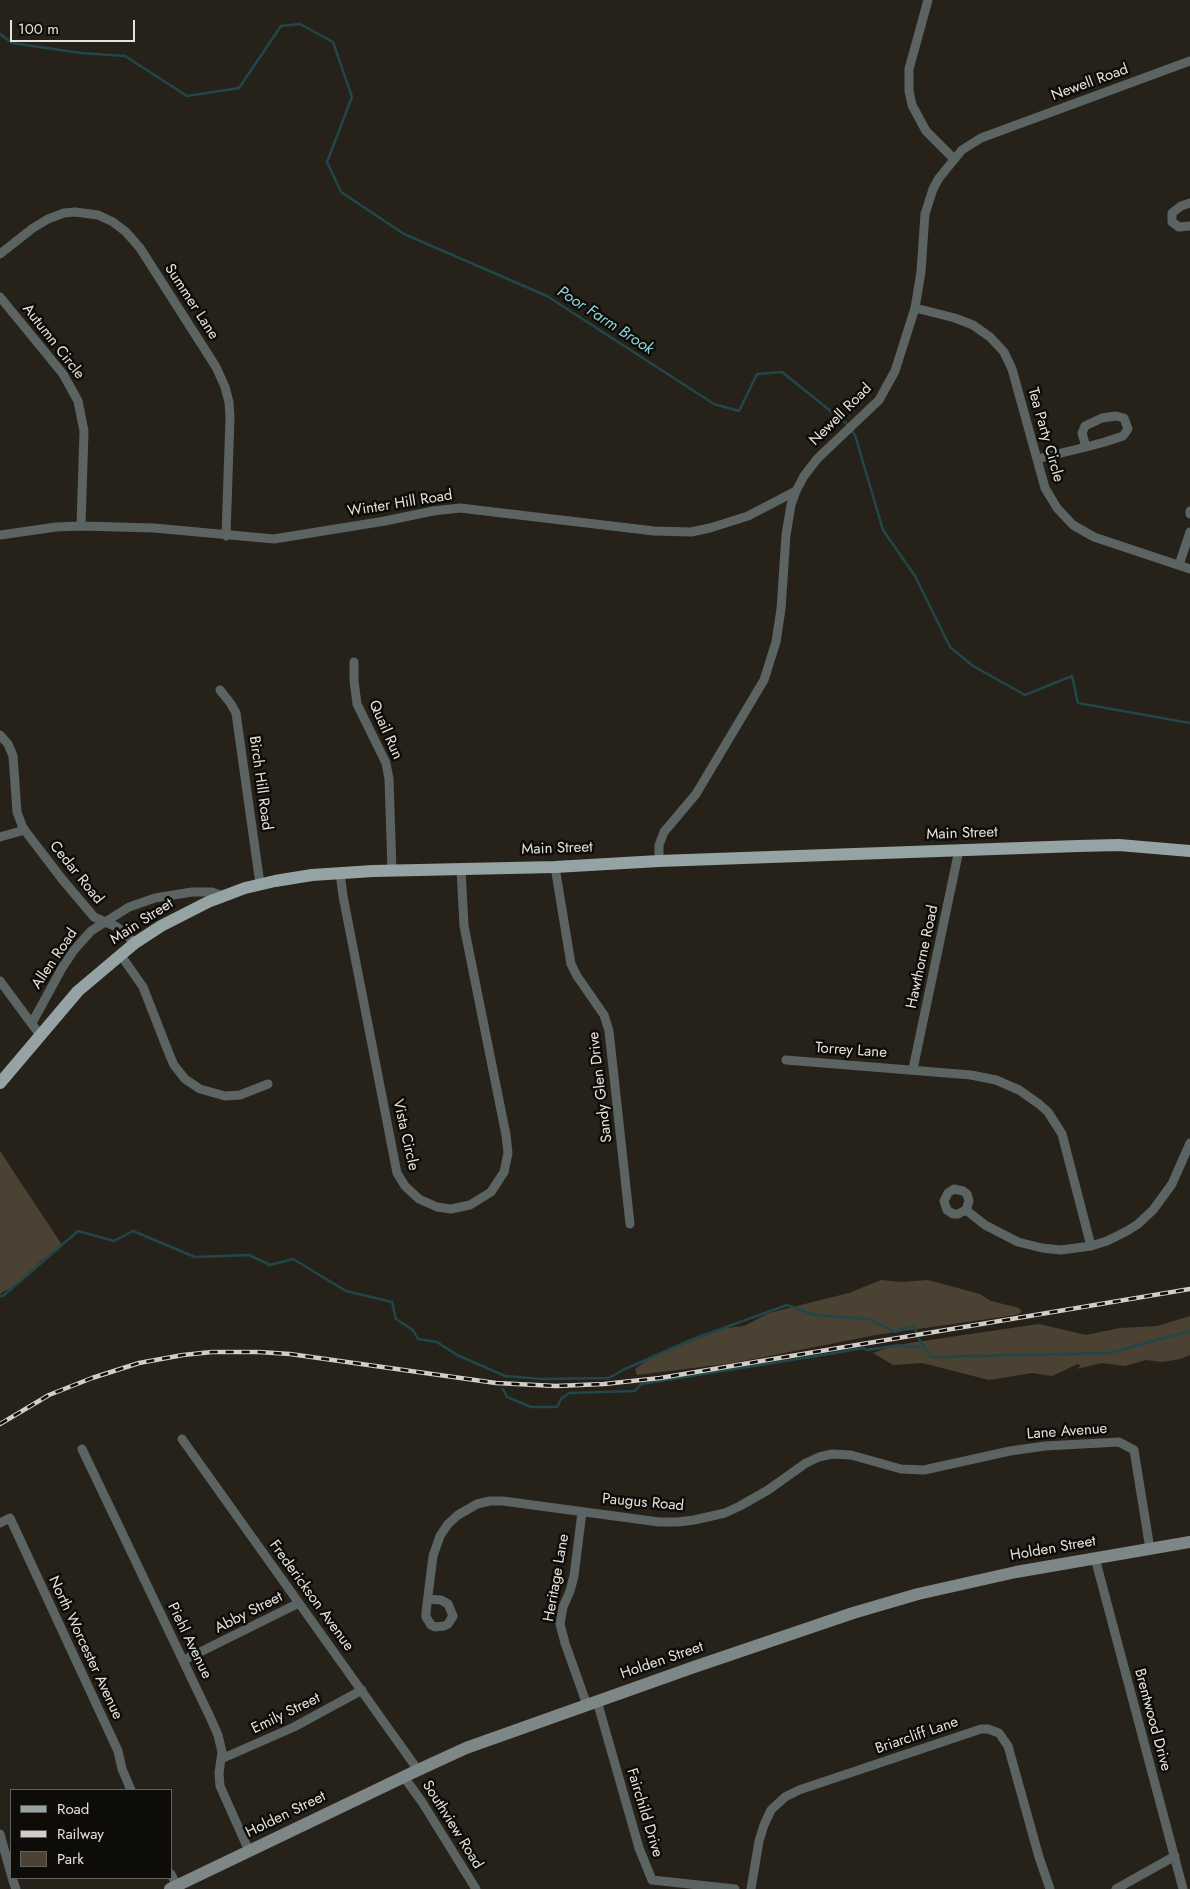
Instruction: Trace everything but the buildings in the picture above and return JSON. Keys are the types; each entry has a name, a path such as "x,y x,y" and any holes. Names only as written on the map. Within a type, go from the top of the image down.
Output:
{"main road":[{"name":"Main Street","path":"0,1083 78,991 120,954 177,918 223,896 260,884 340,872 392,870 555,867 659,861 1119,845 1190,851"},
{"name":"Holden Street","path":"173,1883 250,1851 466,1748 853,1613 957,1585 1016,1572 1190,1542"}],"street":[{"path":"928,0 910,69 909,90 912,105 922,125 931,137 953,158"},
{"name":"Newell Road","path":"659,861 659,845 664,832 696,794 764,680 778,634 786,535 796,491 804,476 817,459 879,400 895,371 915,308 921,272 925,214 933,189 953,158 971,143 990,134 1190,61"},
{"path":"1190,203 1181,206 1172,213 1172,222 1179,227 1190,226"},
{"name":"Summer Lane","path":"0,254 33,228 48,219 70,212 87,212 108,219 122,228 135,242 216,367 225,387 230,410 226,536"},
{"name":"Autumn Circle","path":"0,298 63,374 78,401 84,431 81,526"},
{"name":"Tea Party Circle","path":"915,308 955,318 973,325 990,337 1000,348 1012,369 1048,495 1073,526 1094,537 1190,569"},
{"path":"1037,459 1086,447 1123,436 1128,429 1124,418 1116,416 1102,418 1085,426 1082,433 1086,447"},
{"name":"Winter Hill Road","path":"0,535 56,527 81,526 154,528 268,540 460,508 654,531 691,532 711,528 748,516 796,491"},
{"path":"1179,565 1190,532"},
{"name":"Quail Run","path":"354,662 357,704 386,763 389,779 392,870"},
{"name":"Birch Hill Road","path":"220,690 236,713 260,884"},
{"name":"Cedar Road","path":"0,735 8,744 13,756 16,807 19,820 25,830 85,908 94,917 117,927 135,943"},
{"path":"0,837 25,830"},
{"name":"Hawthorne Road","path":"914,1069 959,850"},
{"name":"Sandy Glen Drive","path":"555,867 571,964 604,1015 609,1031 630,1224"},
{"name":"Vista Circle","path":"340,872 343,896 397,1173 408,1189 419,1199 432,1206 451,1209 470,1205 491,1192 504,1172 508,1153 464,926 461,870"},
{"name":"Allen Road","path":"32,1023 50,987 74,950 91,931 137,904 170,894 205,892 217,893 223,896"},
{"path":"120,954 143,987 172,1060 185,1079 200,1089 225,1096 240,1095 268,1084"},
{"path":"0,981 40,1035"},
{"name":"Torrey Lane","path":"786,1060 971,1075 996,1080 1019,1090 1043,1108 1062,1134 1091,1246"},
{"path":"966,1210 996,1232 1031,1246 1061,1250 1091,1246 1117,1236 1146,1217 1170,1188 1189,1146"},
{"name":"Frederickson Avenue","path":"182,1439 418,1770"},
{"name":"Lane Avenue","path":"962,1462 1010,1451 1045,1446 1119,1442 1134,1450 1150,1548"},
{"name":"Piehl Avenue","path":"82,1449 184,1660 218,1735 222,1752 219,1773 220,1786 250,1851"},
{"name":"Paugus Road","path":"428,1598 433,1556 440,1536 453,1519 470,1507 483,1502 503,1501 670,1522 710,1517 725,1513 754,1499 812,1460 832,1454 851,1455 908,1470 934,1469 962,1462"},
{"name":"Heritage Lane","path":"582,1512 574,1576 560,1624 565,1643 592,1703"},
{"name":"North Worcester Avenue","path":"0,1523 10,1518 118,1750 122,1769 131,1789"},
{"name":"Brentwood Drive","path":"1095,1558 1183,1889"},
{"name":"Abby Street","path":"184,1660 299,1603"},
{"name":"Emily Street","path":"221,1759 294,1727 362,1690"},
{"name":"Fairchild Drive","path":"592,1703 639,1848 652,1880 735,1889"},
{"name":"Briarcliff Lane","path":"751,1889 759,1841 764,1825 771,1810 785,1797 799,1790 982,1729 999,1733 1008,1746 1039,1857 1050,1889"},
{"name":"Southview Road","path":"404,1776 476,1889"},
{"path":"0,1834 10,1870"},
{"path":"1116,1889 1175,1856"},
{"path":"652,1880 656,1889"}],"green space":[{"path":"0,1151 62,1245 41,1261 16,1285 0,1294"},
{"path":"881,1280 901,1282 928,1280 980,1294 991,1301 1019,1308 1022,1312 1016,1315 876,1335 733,1363 637,1375 635,1369 654,1355 727,1328 744,1326 769,1313 849,1293"},
{"path":"1190,1316 1190,1355 1181,1359 1162,1362 1146,1360 1125,1366 1102,1363 1076,1369 1081,1366 1078,1364 1052,1376 1032,1373 989,1380 922,1363 893,1365 873,1353 892,1346 1039,1324 1086,1335 1120,1328 1157,1326"}],"waterway":[{"name":"Poor Farm Brook","path":"0,34 12,43 81,53 125,56 187,96 239,88 281,26 300,24 333,42 352,97 327,162 341,192 404,234 547,296 714,404 739,411 757,374 782,372 848,425"},
{"name":"Poor Farm Brook","path":"851,430 855,435 883,530 915,576 950,647 973,666 1025,695 1072,676 1078,703 1190,723"},
{"path":"0,1296 3,1296 78,1231 114,1241 133,1231 195,1257 249,1255 270,1265 293,1259 346,1291 392,1302 396,1319 413,1330 418,1339 437,1342 457,1355 505,1376 542,1379 609,1378 693,1339 787,1305 815,1315 869,1319 895,1332 913,1326 916,1331"},
{"path":"919,1339 931,1357 1110,1353 1190,1331"},
{"path":"503,1389 507,1397 531,1407 557,1407 561,1399 569,1393 635,1391 641,1384 863,1348 867,1350 899,1345 903,1347 924,1347"}],"railway":[{"path":"0,1424 49,1395 92,1378 139,1363 183,1355 212,1352 290,1354 496,1383 556,1386 604,1384 660,1378 1190,1289"}]}
